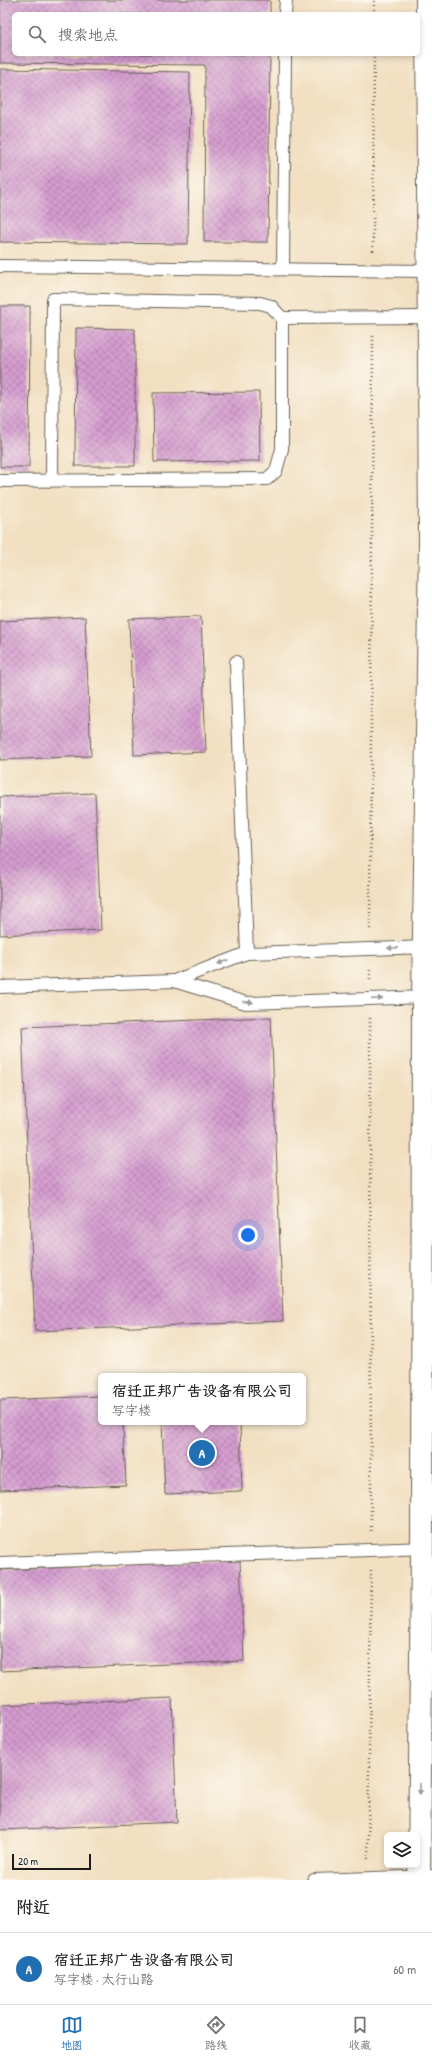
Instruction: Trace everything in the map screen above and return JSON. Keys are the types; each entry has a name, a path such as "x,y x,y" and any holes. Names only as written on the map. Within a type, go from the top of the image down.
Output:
{"street":[{"path":"423,1877 427,1548 430,541 428,271 430,30 427,0"}],"lane":[{"path":"286,0 286,12"},
{"path":"283,269 285,56"},
{"path":"0,266 428,271"},
{"path":"0,481 267,479 276,471 282,449 282,318 271,306 260,303 53,299 52,480"},
{"path":"282,318 429,317"},
{"path":"236,662 247,953"},
{"path":"174,981 247,953 428,947"},
{"path":"0,987 174,981 246,1003 428,997"},
{"path":"0,1562 427,1548"},
{"path":"314,1880 423,1877"}],"path":[{"path":"374,0 374,12"}],"building":[{"path":"0,0 270,0 270,12 12,12 12,56 270,56 268,242 204,242 205,65 0,63"},
{"path":"0,69 190,72 188,244 0,242"},
{"path":"0,306 30,306 29,467 0,467"},
{"path":"76,328 135,329 135,466 75,466"},
{"path":"259,392 260,461 154,462 153,393"},
{"path":"201,616 206,752 134,755 129,619"},
{"path":"85,617 91,756 0,760 0,621"},
{"path":"95,793 101,930 0,935 0,797"},
{"path":"271,1017 283,1321 35,1331 22,1027"},
{"path":"98,1396 98,1425 123,1425 126,1485 0,1490 0,1400"},
{"path":"162,1425 240,1425 242,1491 165,1494"},
{"path":"240,1560 244,1661 0,1671 0,1570"},
{"path":"172,1698 177,1822 0,1830 0,1705"}],"place":[{"name":"宿迁正邦广告设备有限公司","path":"202,1453"}]}
